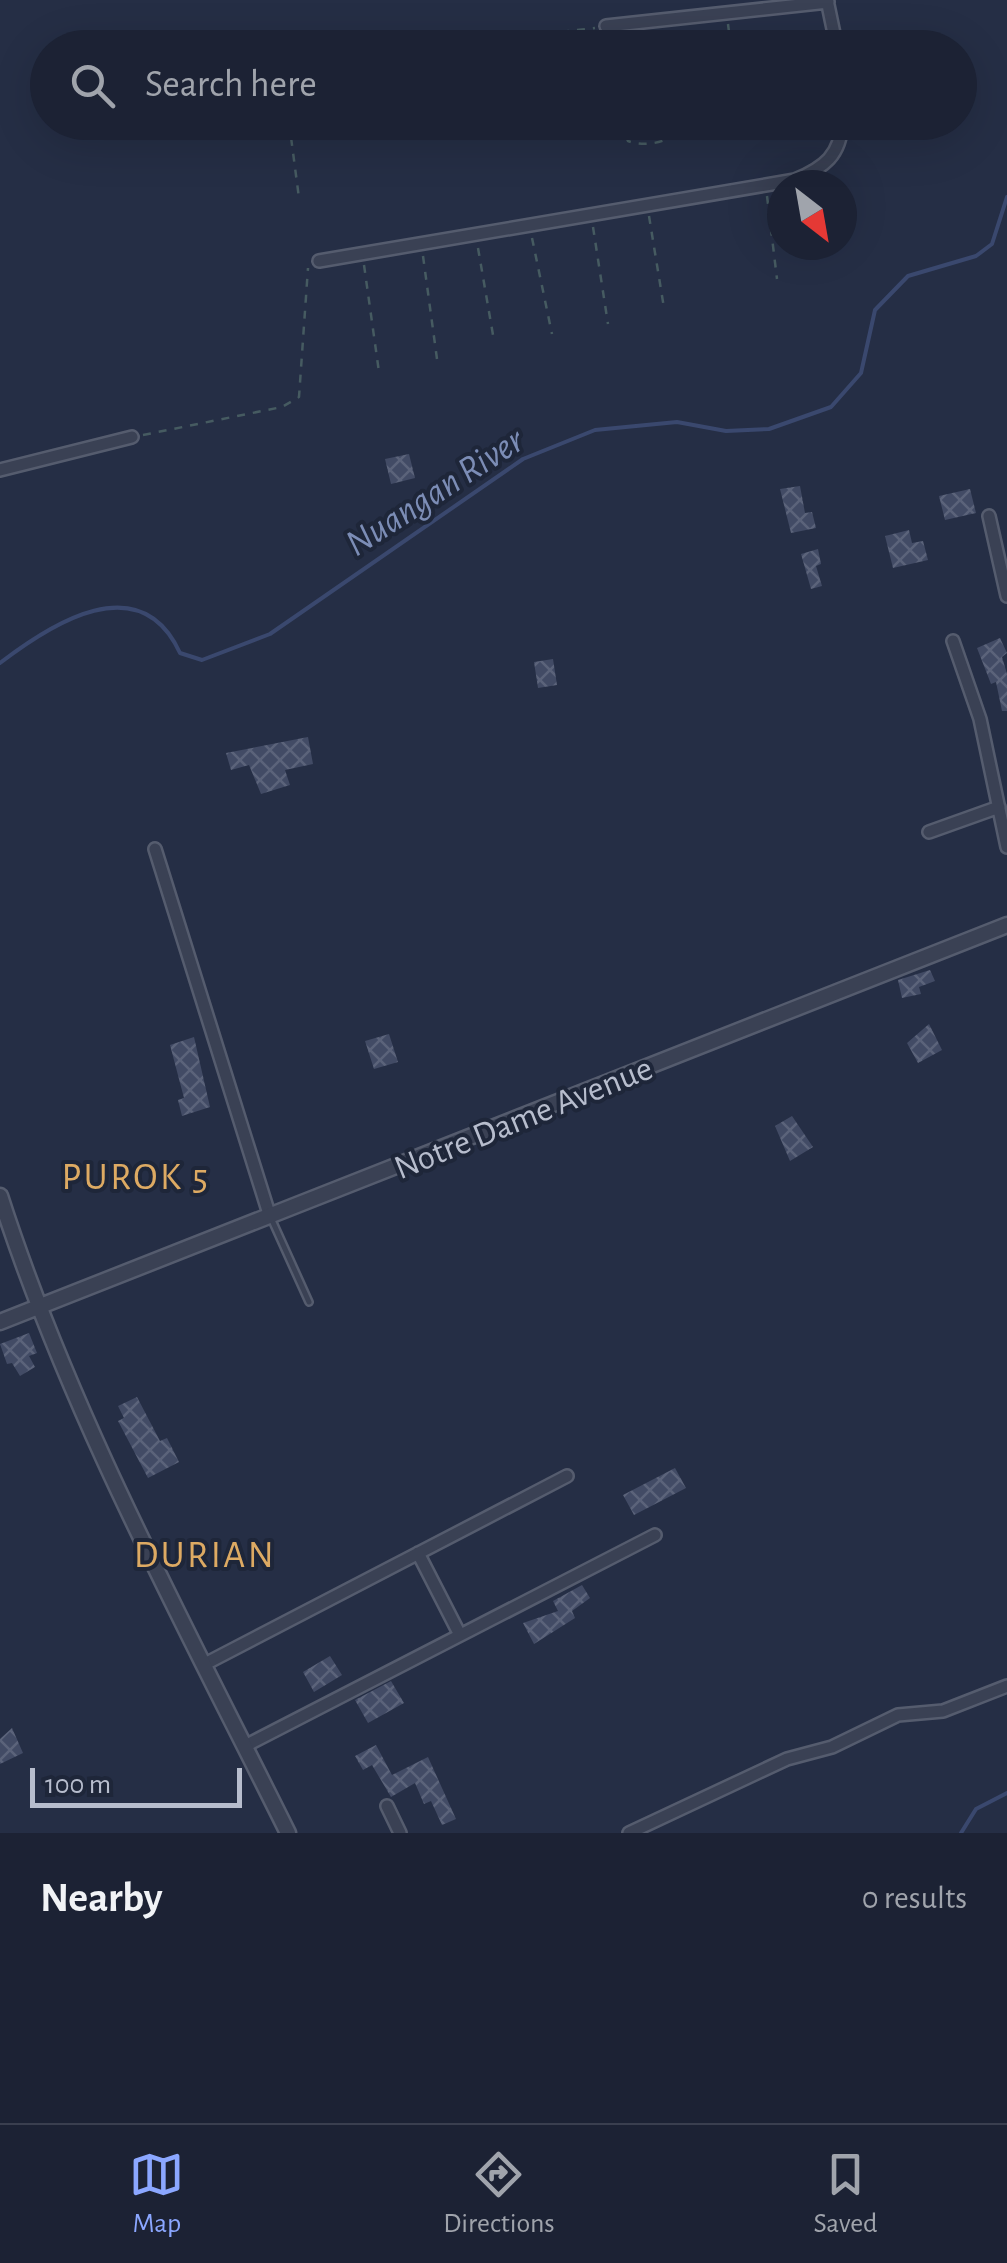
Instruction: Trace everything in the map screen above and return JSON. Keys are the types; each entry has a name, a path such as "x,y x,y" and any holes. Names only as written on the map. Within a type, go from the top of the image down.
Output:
{"street":[{"path":"606,26 828,1 833,30"},
{"path":"319,260 766,188 796,180 828,162 837,151 839,140"},
{"path":"0,470 132,437"},
{"path":"988,516 1007,596"},
{"path":"953,641 980,719 1007,847"},
{"path":"929,832 999,807"},
{"path":"155,849 270,1216"},
{"name":"Notre Dame Avenue","path":"0,1322 1007,925"},
{"path":"0,1196 39,1308 204,1664 288,1833"},
{"path":"204,1664 567,1476"},
{"path":"245,1746 656,1535"},
{"path":"418,1553 460,1636"},
{"path":"629,1833 787,1759 846,1741 898,1715 943,1711 1007,1686"},
{"path":"386,1806 400,1833"}],"lane":[{"path":"270,1216 309,1302"}],"path":[{"path":"727,13 729,30"},
{"path":"667,20 668,30"},
{"path":"572,30 606,26"},
{"path":"291,140 299,198"},
{"path":"628,140 637,145 669,140"},
{"path":"766,188 777,279"},
{"path":"648,208 664,308"},
{"path":"591,217 608,324"},
{"path":"530,224 552,334"},
{"path":"476,235 493,335"},
{"path":"421,244 437,359"},
{"path":"362,254 380,372"},
{"path":"132,437 292,404 302,389 305,278 310,266 319,260"}],"building":[{"path":"409,454 415,478 391,484 385,459"},
{"path":"800,486 805,513 812,512 816,528 791,533 780,489"},
{"path":"970,489 976,513 945,520 939,496"},
{"path":"909,530 912,543 923,541 928,560 893,568 885,536"},
{"path":"818,549 821,564 816,566 822,586 811,589 801,554"},
{"path":"1000,638 1007,653 1002,657 1007,674 1007,711 1002,711 996,682 991,684 977,648"},
{"path":"553,659 557,685 538,688 534,662"},
{"path":"308,737 313,764 285,770 290,785 261,794 249,765 231,770 226,753"},
{"path":"930,970 935,981 919,987 921,994 902,998 898,980"},
{"path":"929,1024 942,1050 918,1063 907,1043"},
{"path":"389,1034 398,1062 374,1069 365,1041"},
{"path":"194,1037 210,1107 182,1116 178,1100 184,1098 170,1045"},
{"path":"792,1116 813,1147 790,1161 775,1126"},
{"path":"29,1333 37,1353 29,1356 35,1367 20,1376 12,1363 7,1364 0,1344"},
{"path":"137,1397 160,1441 167,1438 179,1462 148,1478 118,1421 124,1418 118,1406"},
{"path":"675,1468 686,1488 634,1515 623,1495"},
{"path":"582,1585 590,1598 572,1611 575,1618 534,1644 523,1623 558,1611 553,1601"},
{"path":"330,1656 342,1675 314,1692 303,1672"},
{"path":"391,1681 404,1703 368,1723 355,1700"},
{"path":"12,1728 23,1753 0,1764 0,1739"},
{"path":"376,1745 392,1775 428,1757 456,1819 442,1825 431,1801 424,1804 415,1783 391,1797 372,1765 363,1770 355,1756"}],"waterway":[{"name":"Nuangan River","path":"0,663 69,620 119,608 142,612 163,627 180,653 202,660 270,634 523,459 595,430 677,422 726,431 769,429 831,407 861,373 875,310 908,276 976,256 992,244 1007,197"},
{"path":"961,1833 976,1809 1007,1793"}],"district":[{"name":"PUROK 5","path":"136,1176"},
{"name":"DURIAN","path":"205,1554"}]}
